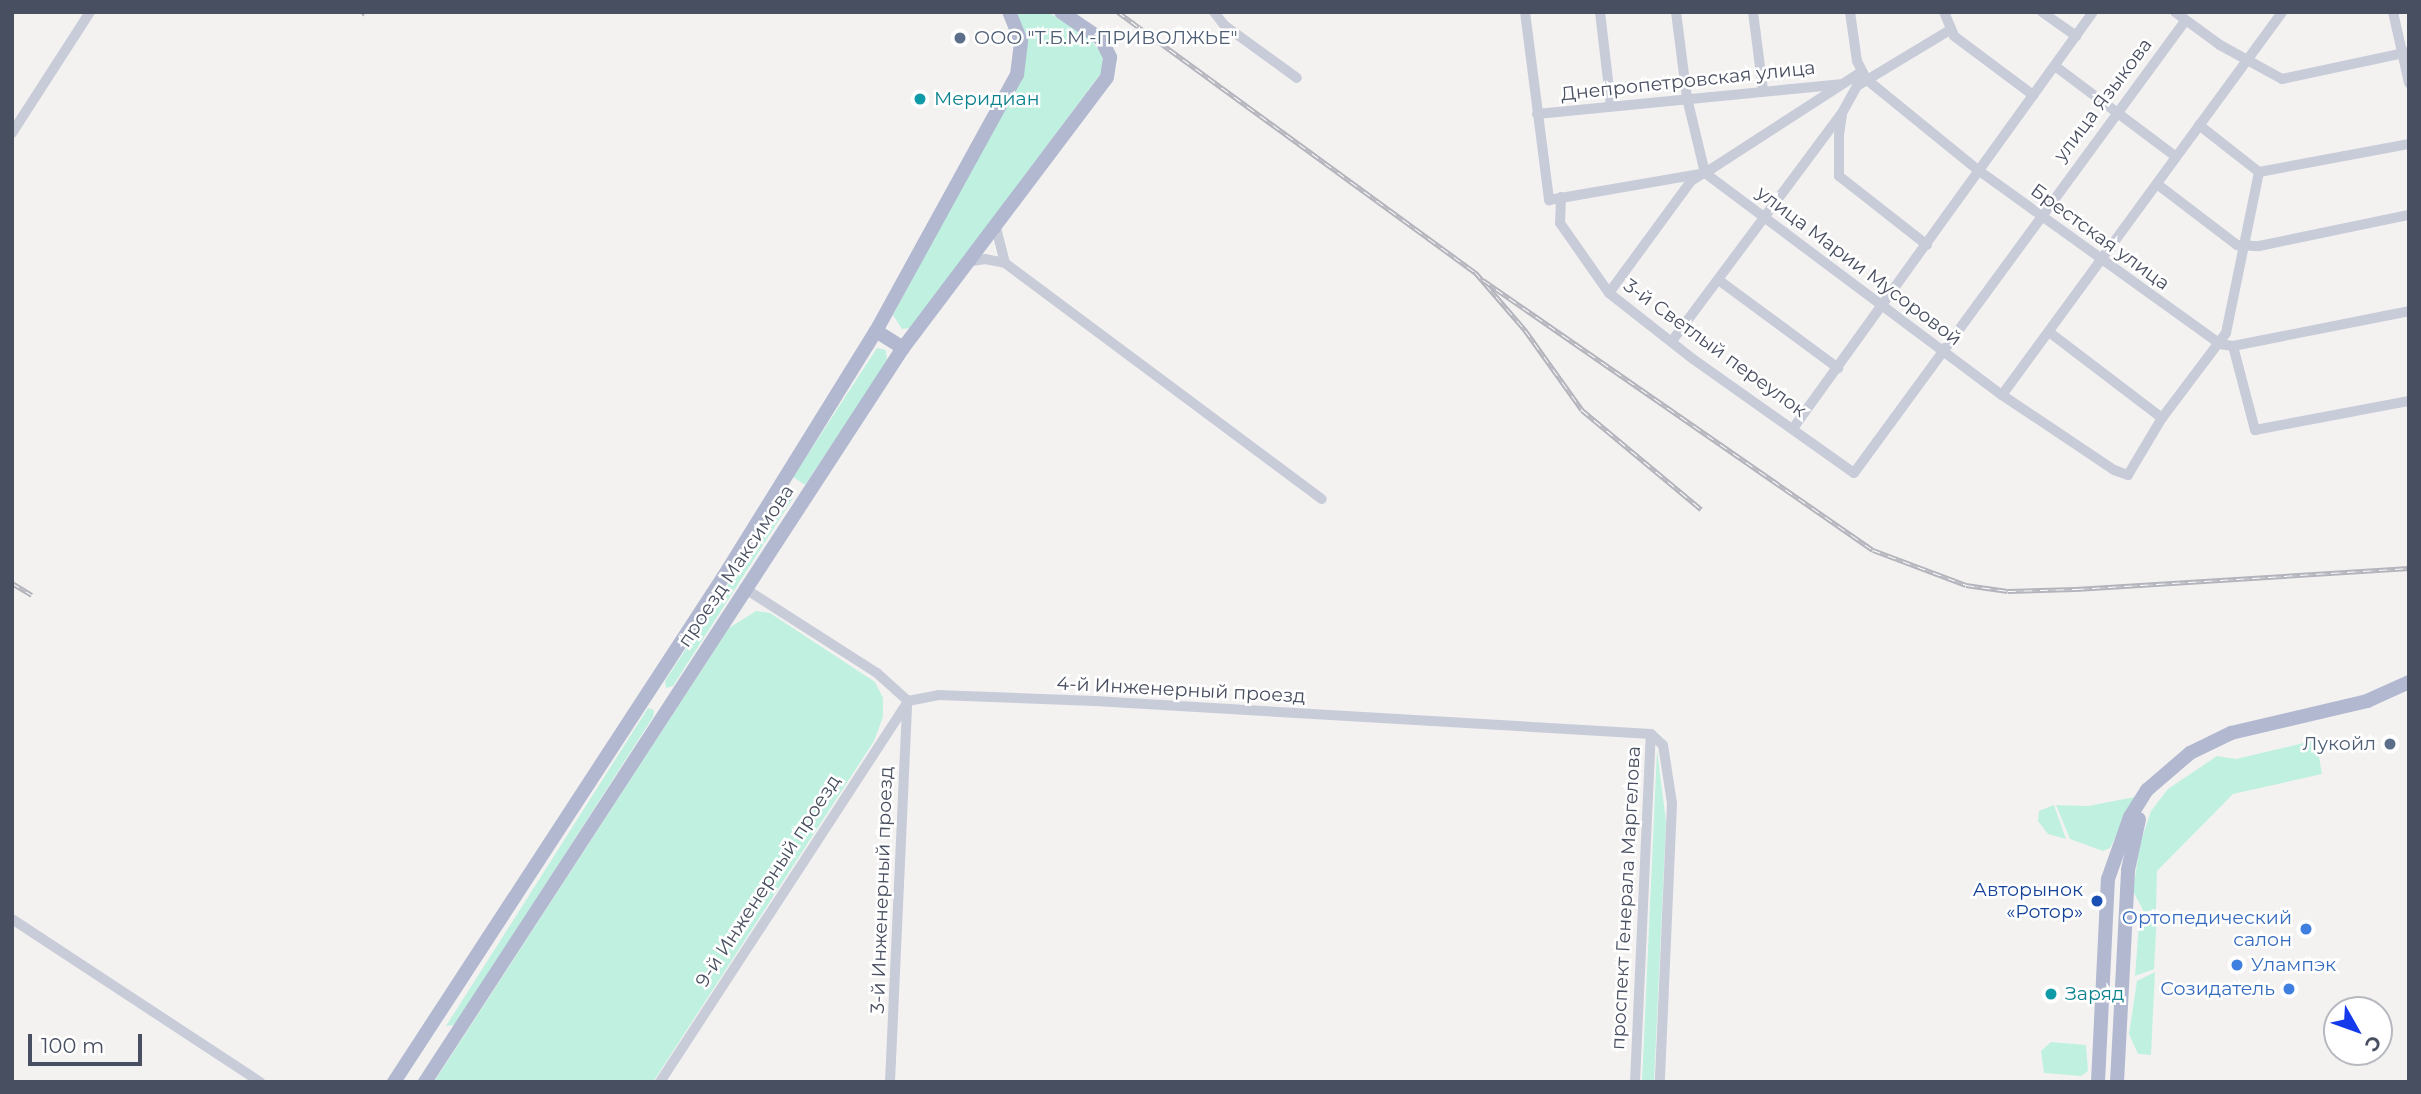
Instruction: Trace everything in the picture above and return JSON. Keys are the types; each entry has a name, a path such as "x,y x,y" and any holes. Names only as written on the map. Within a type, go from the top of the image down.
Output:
{"main road":[{"name":"проезд Максимова","path":"394,1082 650,691 876,331 1014,81 1021,48 1009,12"},
{"name":"проезд Максимова","path":"425,1082 668,703 903,348 1102,86 1110,57 1093,32 1061,12"},
{"path":"876,331 903,348"},
{"path":"784,480 806,494"},
{"path":"2098,1082 2105,937 2113,859 2130,817 2159,776 2190,753 2231,733 2367,701 2409,682"},
{"path":"650,691 668,703"},
{"path":"2117,1082 2130,846 2144,808 2176,773 2216,747 2367,710 2409,693"},
{"path":"2105,937 2113,929 2124,938"},
{"path":"429,1027 452,1040"}],"street":[{"path":"12,133 90,12"},
{"path":"1214,12 1224,25 1297,78"},
{"path":"1525,12 1549,200 1705,173"},
{"path":"1600,12 1611,106"},
{"path":"1676,12 1687,98 1705,173"},
{"path":"1753,12 1763,90"},
{"path":"1672,341 1720,281 1764,216 1842,113 1864,75 1850,12"},
{"path":"1944,12 1950,30 2033,95"},
{"path":"2042,12 2076,36"},
{"path":"1794,428 2094,12"},
{"path":"2175,12 2220,45 2249,57 2282,79 2406,53"},
{"path":"2002,395 2282,12"},
{"path":"2393,12 2406,53 2409,83"},
{"name":"улица Языкова","path":"1854,474 2039,216 2185,21"},
{"path":"1609,293 1691,181 1843,84 1950,30"},
{"path":"2055,66 2175,156"},
{"name":"Брестская улица","path":"1864,75 1978,170 2099,260 2220,344 2233,346 2409,311"},
{"name":"Днепропетровская улица","path":"1537,114 1843,84"},
{"path":"1842,113 1839,176 1927,245"},
{"path":"2199,125 2259,172 2409,144"},
{"path":"2049,332 2162,418 2220,344 2247,246 2259,172"},
{"name":"улица Марии Мусоровой","path":"1705,173 1942,352 2114,470 2128,475 2162,418"},
{"path":"2157,184 2237,245 2247,246 2409,215"},
{"name":"3-й Светлый переулок","path":"1560,197 1560,223 1609,293 1854,474"},
{"path":"995,224 1005,263"},
{"path":"966,262 985,259 1005,263 1322,499"},
{"path":"1720,281 1838,368"},
{"path":"2233,346 2255,430 2409,401"},
{"path":"744,588 877,673 908,701"},
{"name":"4-й Инженерный проезд","path":"908,701 938,695 1095,701 1651,734"},
{"name":"9-й Инженерный проезд","path":"660,1082 908,701"},
{"name":"3-й Инженерный проезд","path":"890,1082 908,701"},
{"name":"проспект Генерала Маргелова","path":"1635,1082 1651,734"},
{"name":"проспект Генерала Маргелова","path":"1651,734 1664,745 1672,803 1660,1082"},
{"path":"12,919 260,1082"}],"green space":[{"path":"1015,12 1048,12 1089,38 1102,54 1104,69 911,328 902,329 893,315 1023,72 1027,45"},
{"path":"877,348 886,350 887,361 805,485 793,477"},
{"path":"789,491 793,498 673,686 666,688 665,681"},
{"path":"756,611 770,613 875,682 883,698 883,717 874,741 653,1082 434,1082 729,628"},
{"path":"648,708 654,710 653,717 455,1025 446,1026"},
{"path":"2316,740 2322,774 2233,794 2157,871 2156,909 2144,912 2133,891 2140,844 2151,811 2168,789 2217,756 2236,759"},
{"path":"1657,750 1666,822 1654,1082 1642,1082"},
{"path":"2135,797 2110,848 2103,851 2070,839 2056,805 2088,806"},
{"path":"2054,805 2066,839 2048,834 2038,821 2039,811"},
{"path":"2157,916 2154,969 2135,976 2139,924"},
{"path":"2155,972 2151,1055 2138,1054 2129,1034 2137,981"},
{"path":"2051,1042 2086,1045 2088,1071 2081,1076 2044,1073 2041,1051"}],"railway":[{"path":"1118,12 1475,272 1525,330 1582,410 1701,509"},
{"path":"1483,280 1873,550 1966,585 2008,591 2076,589 2409,568"},
{"path":"12,583 32,595"}],"place":[{"name":"ООО \"Т.Б.М.-ПРИВОЛЖЬЕ\"","path":"960,38"},
{"name":"Меридиан","path":"920,99"},
{"name":"Лукойл","path":"2390,744"},
{"name":"Авторынок «Ротор»","path":"2097,901"},
{"name":"Ортопедический салон","path":"2306,929"},
{"name":"Улампэк","path":"2237,965"},
{"name":"Созидатель","path":"2289,989"},
{"name":"Заряд","path":"2051,994"}]}
